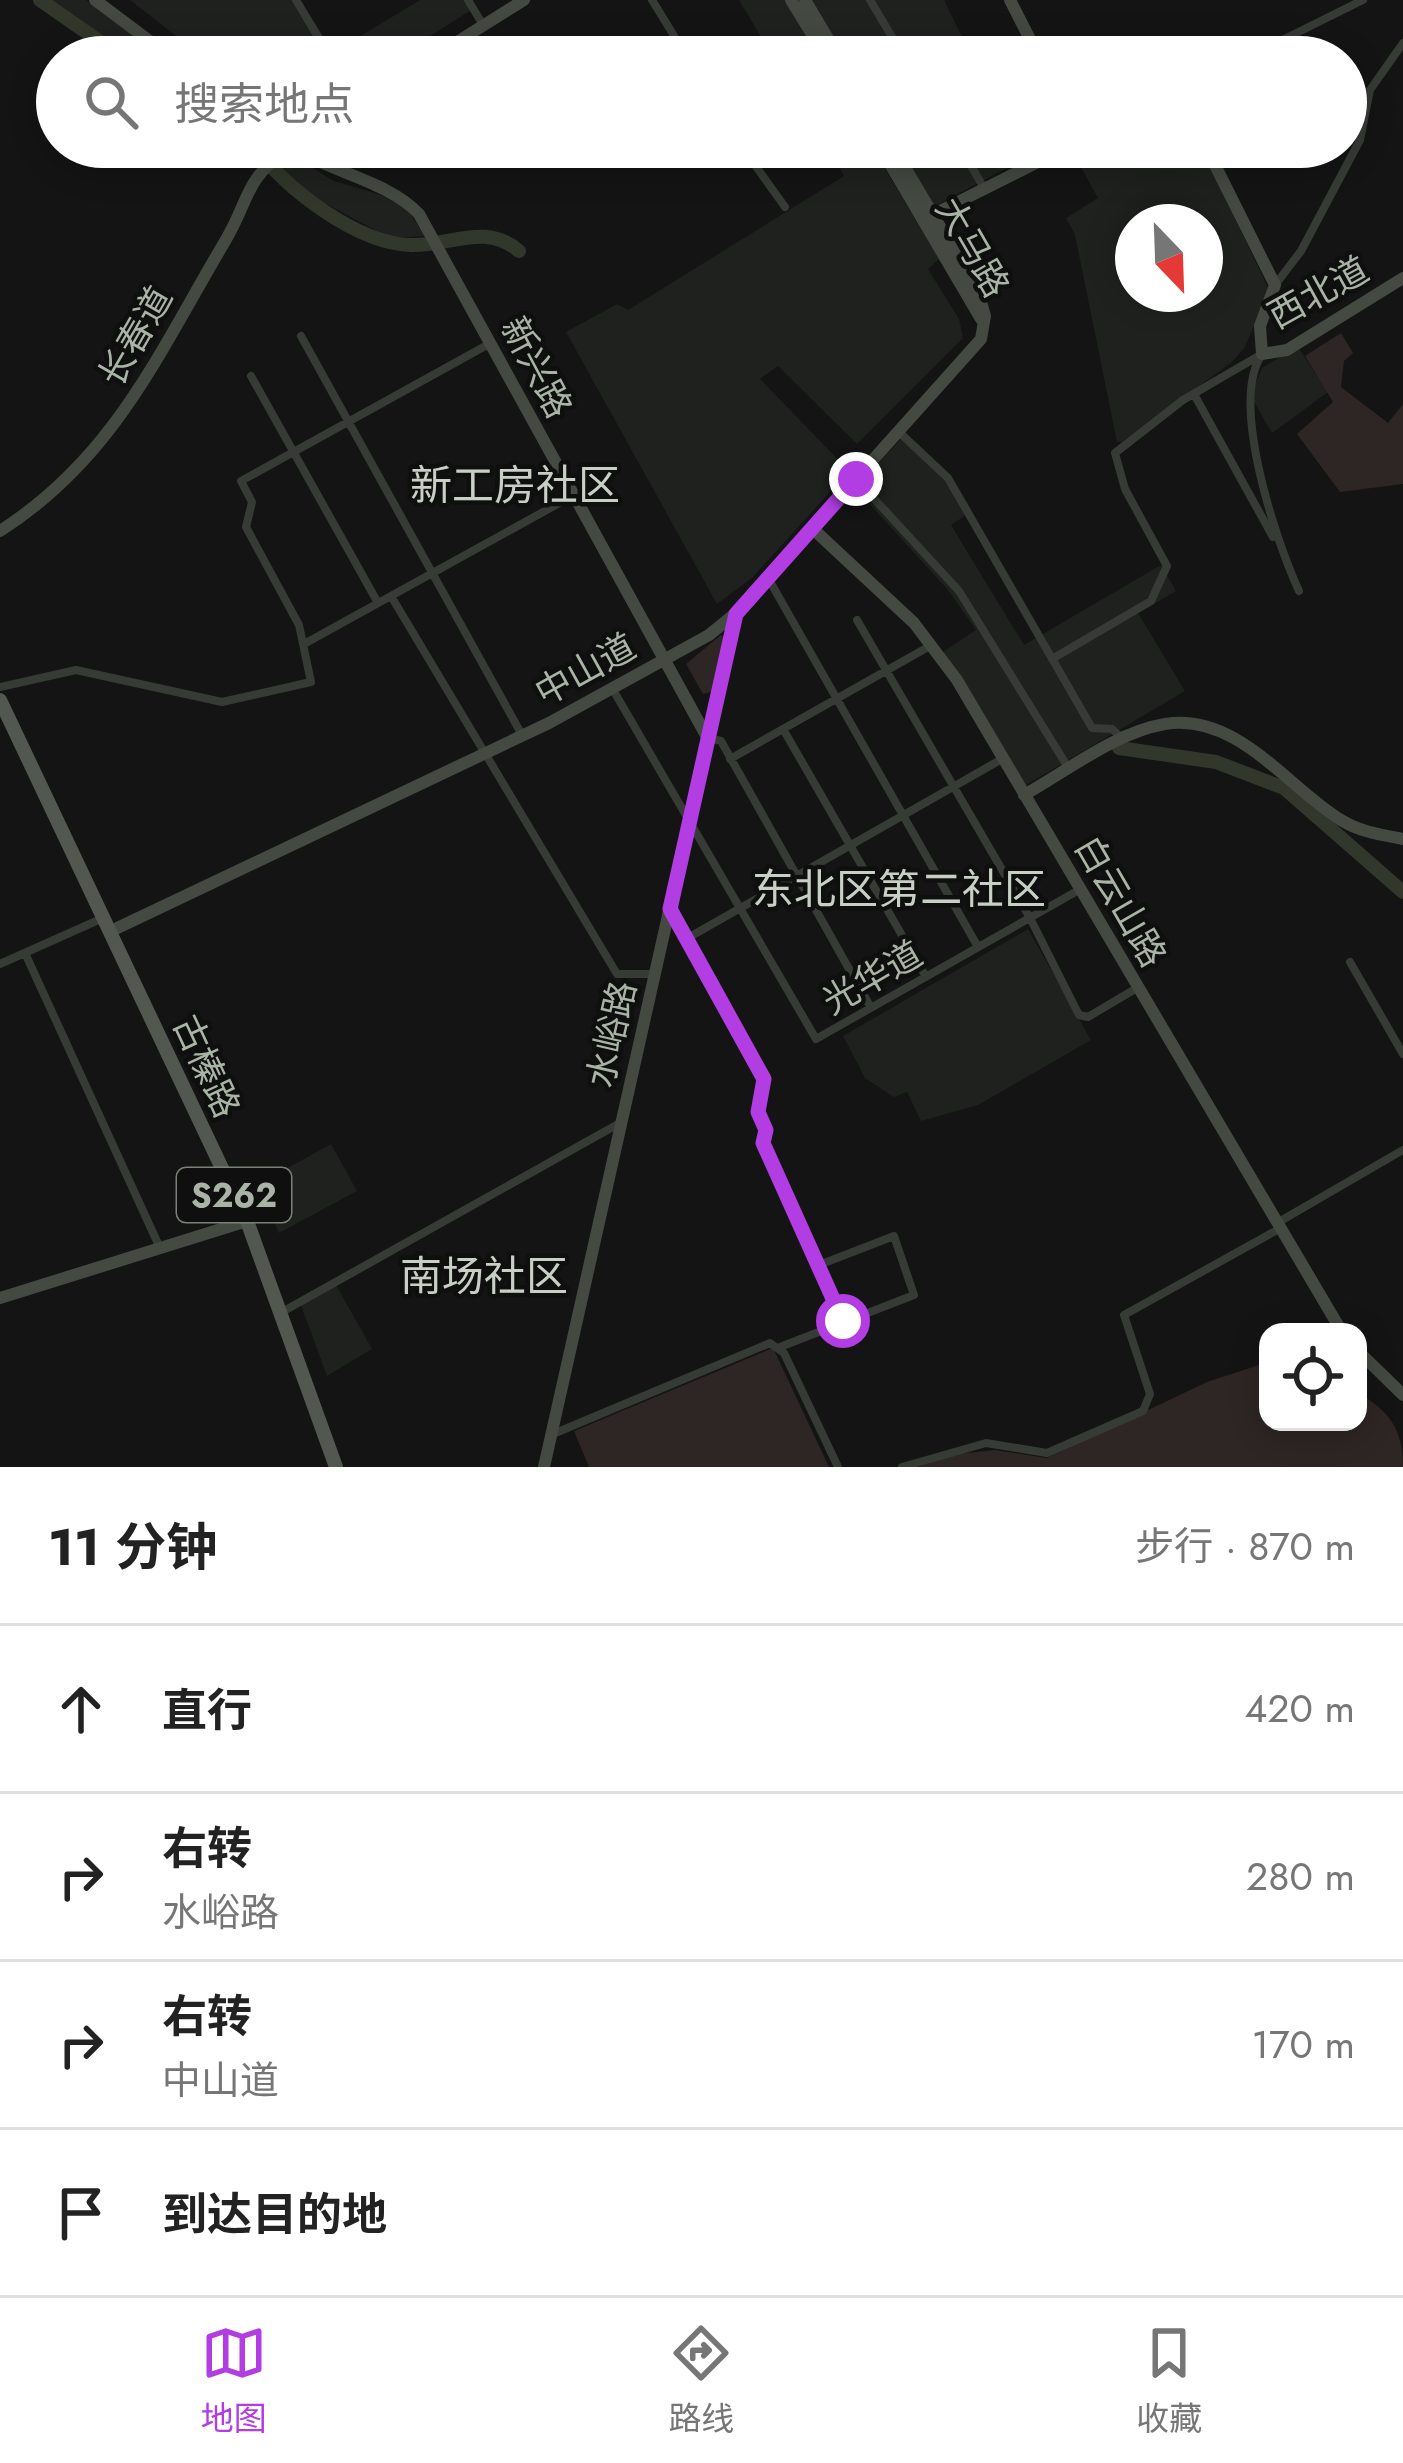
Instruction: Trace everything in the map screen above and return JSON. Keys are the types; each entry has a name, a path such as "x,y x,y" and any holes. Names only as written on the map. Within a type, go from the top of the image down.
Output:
{"main road":[{"name":"古榛路","path":"0,700 247,1221 336,1467"}],"street":[{"path":"95,0 143,36"},
{"path":"296,0 317,36"},
{"path":"468,0 483,26"},
{"path":"467,36 524,0"},
{"path":"652,0 674,36"},
{"path":"791,0 813,36"},
{"path":"805,0 826,36"},
{"path":"870,0 892,36"},
{"path":"1010,0 1028,36"},
{"path":"1290,36 1363,0"},
{"path":"1367,105 1370,90 1403,44"},
{"name":"长春道","path":"0,531 86,461 138,397 261,168"},
{"name":"新兴路","path":"323,168 407,201 434,239 708,738"},
{"path":"757,168 785,207"},
{"name":"大马路","path":"894,168 928,217"},
{"name":"大马路","path":"904,168 984,326"},
{"path":"972,168 985,189"},
{"path":"928,217 1026,168"},
{"path":"1216,168 1275,285"},
{"path":"1278,545 1250,401 1253,369 1262,355 1260,326 1275,285 1301,251 1345,168"},
{"name":"西北道","path":"1262,355 1287,350 1403,278"},
{"name":"中山道","path":"108,924 483,756 663,660 736,614 970,356 984,326"},
{"path":"301,335 522,736"},
{"path":"0,687 76,670 222,702 311,682 304,644 246,527 252,502 242,481 490,343"},
{"path":"1052,659 1155,597 1167,566 1125,488 1115,453 1262,355"},
{"path":"250,376 379,603"},
{"path":"1195,396 1299,591"},
{"path":"899,432 949,478 1092,728 1112,729 1124,739"},
{"path":"856,479 959,591 1070,769"},
{"path":"304,644 572,496"},
{"name":"白云山路","path":"812,528 931,645 1336,1323"},
{"path":"768,578 977,947"},
{"path":"391,596 616,974 655,974"},
{"name":"水峪路","path":"544,1467 736,614"},
{"path":"857,620 1030,918 1040,946 1081,1017 1137,988"},
{"path":"730,759 931,645"},
{"path":"612,688 740,908"},
{"path":"1024,795 1124,739 1166,723 1190,724 1244,744 1339,819 1403,839"},
{"path":"783,729 926,977"},
{"path":"708,738 721,741 871,1008"},
{"path":"686,939 1002,759"},
{"name":"光华道","path":"740,908 816,1040 1079,890"},
{"path":"670,909 764,1079 758,1112 766,1130 763,1143 843,1321"},
{"path":"0,964 108,924"},
{"path":"26,953 160,1248"},
{"path":"1350,962 1403,1054"},
{"path":"282,1312 622,1122"},
{"path":"902,1467 986,1443 1047,1453 1143,1411 1150,1394 1124,1315 1403,1150"},
{"path":"0,1298 247,1221"},
{"path":"780,1347 914,1295 894,1236 819,1264"},
{"path":"551,1435 770,1343 780,1347 838,1467"},
{"path":"1367,1360 1403,1395"}],"shaded area":[{"path":"43,0 86,0 135,36 98,36"},
{"path":"130,0 300,0 324,36 176,36"},
{"path":"420,0 471,0 476,7 430,36 360,36"},
{"path":"739,0 785,0 806,36 760,36"},
{"path":"810,0 944,0 962,36 831,36"},
{"path":"280,168 313,168 334,181 388,197 407,209 425,236 390,238 304,192"},
{"path":"840,168 885,168 939,259 928,269 959,319 963,338 857,444 778,366 760,379 849,471 753,577 717,604 566,332 617,304 628,310 844,176"},
{"path":"910,168 1007,168 933,207"},
{"path":"1081,168 1211,168 1269,290 1245,347 1232,362 1122,442 1117,442 1075,235 1066,218 1098,198"},
{"path":"1341,333 1353,353 1344,361 1341,387 1388,423 1403,404 1403,484 1340,492 1297,434 1333,402 1305,356"},
{"path":"1297,346 1328,392 1272,433 1253,400 1253,389 1262,368"},
{"path":"901,439 948,481 966,515 951,525 1024,645 1161,565 1176,591 1138,613 1185,691 1021,788 940,654 976,630 949,591 855,488"},
{"path":"721,635 725,637 714,691 703,694 686,664"},
{"path":"1028,929 1091,1040 978,1105 921,1121 907,1092 894,1097 865,1078 843,1036"},
{"path":"331,1144 357,1191 279,1233 257,1185"},
{"path":"336,1285 372,1349 327,1376 301,1305"},
{"path":"773,1348 829,1467 589,1467 574,1431"},
{"path":"1259,1365 1259,1431 1367,1431 1367,1399 1392,1423 1403,1467 917,1467 958,1454 995,1450 1047,1458 1207,1382"}],"waterway":[{"path":"40,0 92,36"},
{"path":"273,168 324,211 368,235 411,245 493,238 519,251"},
{"path":"1119,748 1216,762 1284,788 1403,892"}],"district":[{"name":"新工房社区","path":"515,485"},
{"name":"东北区第二社区","path":"899,889"},
{"name":"南场社区","path":"484,1276"}],"route":[{"path":"843,1321 763,1143 766,1130 758,1112 764,1079 670,909 736,614 856,479"}]}
